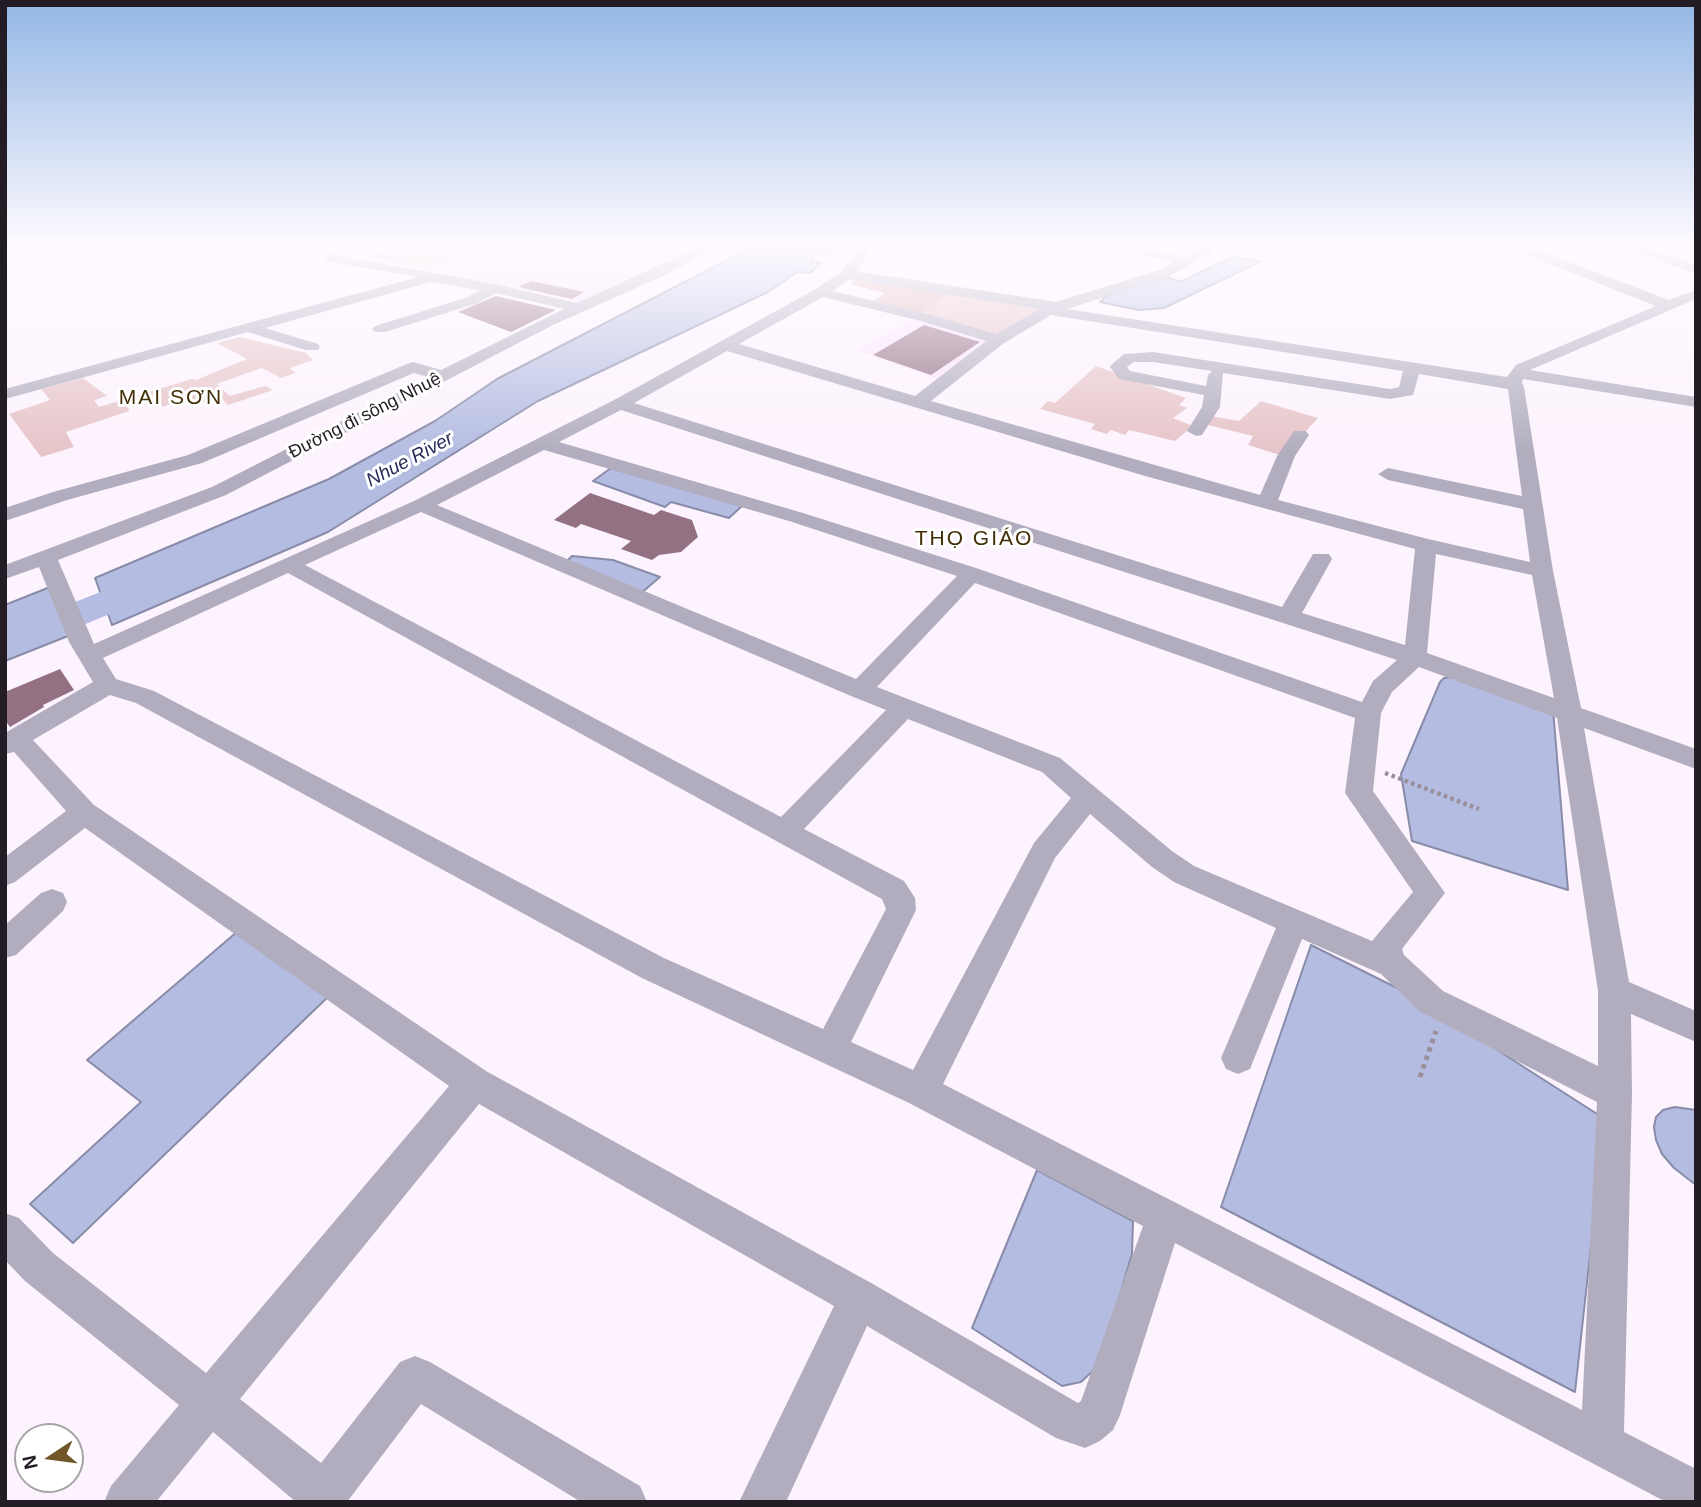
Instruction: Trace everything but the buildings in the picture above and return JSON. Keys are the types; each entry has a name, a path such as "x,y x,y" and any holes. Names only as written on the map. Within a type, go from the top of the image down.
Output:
{"street":[{"path":"5,394 304,313"},
{"path":"380,329 430,313"},
{"name":"Đường đi sông Nhuệ","path":"6,570 49,564 219,491 567,313"},
{"path":"85,649 290,566 421,505 620,404 782,313"},
{"path":"907,313 998,340"},
{"path":"917,402 998,340 1045,313"},
{"path":"1078,313 1412,367 1696,402"},
{"path":"1514,379 1522,368 1649,313"},
{"path":"250,328 312,347"},
{"path":"1196,431 1211,407 1225,339"},
{"path":"725,345 1267,503 1425,545 1542,571"},
{"path":"1213,392 1125,375 1118,367 1130,357 1140,356 1390,394 1407,391 1412,367"},
{"path":"5,515 60,496 195,459 414,368 442,376"},
{"path":"1514,379 1542,571 1569,712 1614,991 1615,1093 1602,1445"},
{"path":"620,404 1415,657 1696,759"},
{"path":"1267,503 1286,456 1300,435"},
{"path":"542,443 796,517 971,574 1368,713"},
{"path":"1388,474 1534,505"},
{"path":"421,505 860,690 1051,765 1184,874 1392,964 1431,1001 1443,1008 1615,1093"},
{"path":"1392,964 1385,946 1430,893 1359,793 1368,713 1382,687 1415,657 1426,561 1425,545"},
{"path":"1288,617 1321,559"},
{"path":"49,564 85,649 107,685 145,697 653,968 921,1091 1696,1493"},
{"path":"290,566 893,890 900,898 901,910 830,1049"},
{"path":"860,690 971,574"},
{"path":"107,685 12,743 84,813 474,1083 859,1298 1072,1423 1086,1426 1098,1415 1165,1217"},
{"path":"785,831 904,707"},
{"path":"921,1091 1044,851 1064,823 1088,798"},
{"path":"5,874 84,813"},
{"path":"5,945 51,902"},
{"path":"1238,1058 1294,922"},
{"path":"1614,991 1696,1027"},
{"path":"127,1502 474,1083"},
{"path":"5,1232 39,1268 210,1401 322,1498 415,1377 624,1502"},
{"path":"762,1502 859,1298"}],"path":[{"path":"1363,764 1479,809"},
{"path":"1420,1077 1443,1008"}],"shaded area":[{"path":"921,313 1038,313 998,337"},
{"path":"917,318 994,341 940,380 858,350"},
{"path":"240,337 306,353 313,360 290,368 295,373 281,378 262,368 216,384 230,396 265,386 273,390 228,405 220,397 192,406 184,399 163,407 154,396 127,404 129,411 66,432 74,447 41,457 9,414 50,400 41,389 83,378 107,396 94,400 99,407 196,380 247,359 217,343"},
{"path":"1096,366 1186,398 1179,405 1187,408 1173,418 1193,426 1175,441 1129,430 1125,435 1111,430 1107,434 1091,429 1095,424 1040,409 1048,401 1055,403"},
{"path":"1261,401 1318,418 1283,456 1248,445 1253,436 1208,425 1211,416 1239,421"}],"water":[{"path":"624,313 723,313 538,401 328,532 112,625 95,578 329,479 435,421 497,379"},
{"path":"611,468 742,506 729,518 671,502 665,507 593,481"},
{"path":"572,556 613,560 660,577 640,594 565,563"},
{"path":"55,585 68,636 5,661 5,605"},
{"path":"1452,677 1553,709 1568,890 1412,841 1401,774 1440,682 1444,678"},
{"path":"238,931 332,993 73,1243 30,1204 141,1102 87,1060"},
{"path":"1311,945 1413,996 1605,1119 1575,1392 1221,1207"},
{"path":"1675,1107 1696,1110 1696,1185 1674,1168 1662,1154 1656,1140 1656,1117 1663,1110"},
{"path":"1037,1170 1133,1221 1132,1254 1099,1365 1081,1382 1062,1386 972,1328"}],"waterway":[{"name":"Nhue River","path":"5,645 158,580"}],"district":[{"name":"MAI SƠN","path":"171,398"},
{"name":"THỌ GIÁO","path":"974,539"}]}
